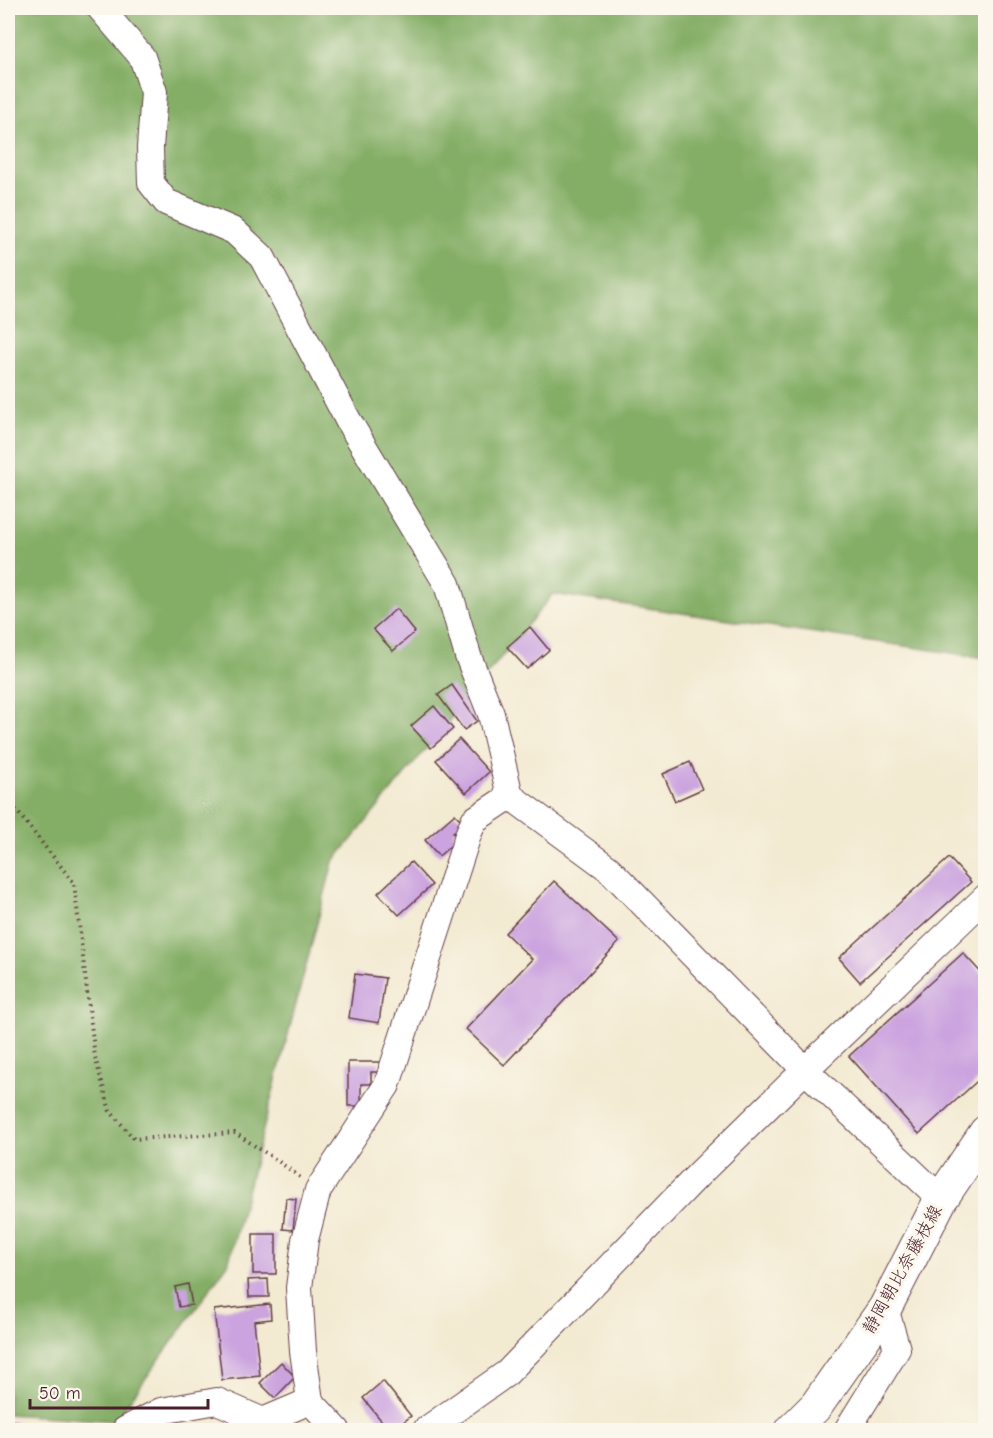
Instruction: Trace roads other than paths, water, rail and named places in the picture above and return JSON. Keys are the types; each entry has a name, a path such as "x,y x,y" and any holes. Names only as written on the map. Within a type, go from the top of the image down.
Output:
{"main road":[{"name":"静岡朝比奈藤枝線","path":"792,1431 816,1407 885,1308 941,1199 986,1132"}],"street":[{"path":"100,8 142,57 154,92 150,148 151,183 166,202 234,231 262,257 349,422 447,584 468,656 491,714 510,796 609,869 805,1070 941,1199"},
{"path":"337,1431 310,1401 303,1352 299,1288 305,1239 318,1190 387,1085 474,820 510,796"},
{"path":"426,1431 507,1372 700,1173 986,897"},
{"path":"847,1431 897,1349 885,1308"},
{"path":"125,1431 161,1411 218,1401 263,1421 310,1401"}]}
